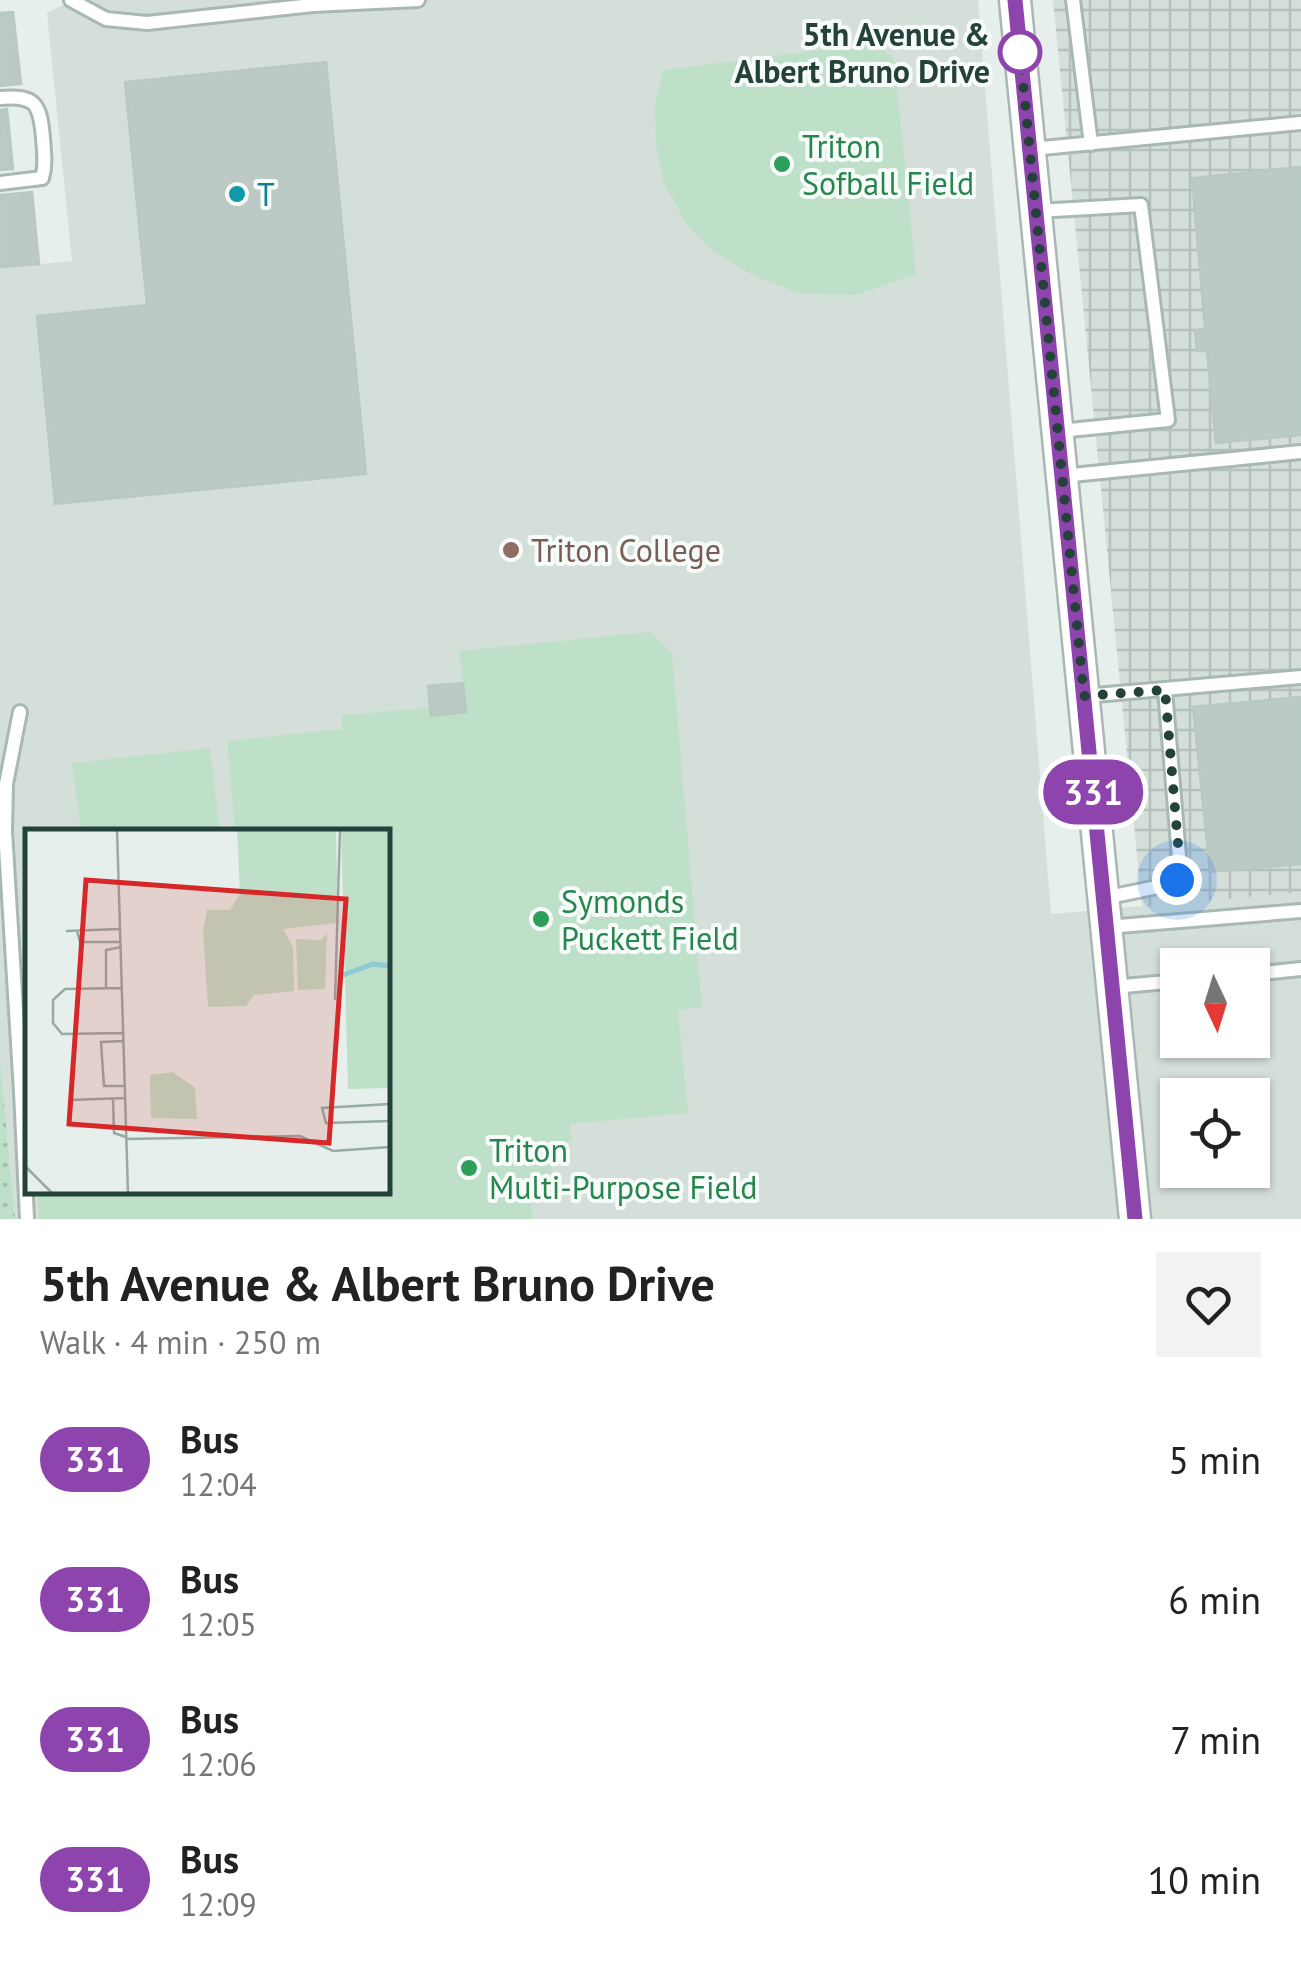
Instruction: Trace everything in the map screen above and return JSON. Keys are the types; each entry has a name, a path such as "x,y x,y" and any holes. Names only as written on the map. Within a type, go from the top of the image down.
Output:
{"street":[{"path":"1015,0 1136,1219"}],"lane":[{"path":"71,0 106,18 147,24 314,5 418,0"},
{"path":"1074,0 1092,144"},
{"path":"0,98 22,96 40,111 46,168 42,178 0,183"},
{"path":"1030,149 1301,123"},
{"path":"1036,211 1141,205 1168,420 1057,432"},
{"path":"1062,476 1301,452"},
{"path":"1084,696 1301,677"},
{"path":"1105,912 1177,880 1180,868 1165,690"},
{"path":"20,712 6,784 5,830 25,1187"},
{"path":"1105,912 1301,911"},
{"path":"1270,972 1301,969"},
{"path":"1112,987 1160,983"},
{"path":"25,1194 26,1219"}],"shaded area":[{"name":"Triton College","path":"73,0 978,0 1051,914 1301,892 1301,1219 15,1219 0,1058 0,268 72,261 47,13"},
{"path":"1053,0 1301,0 1301,892 1142,907"}],"green space":[{"name":"Triton Sofball Field","path":"875,43 894,58 916,274 856,295 802,294 756,277 714,252 686,223 663,181 656,147 655,106 663,70"},
{"name":"Symonds Puckett Field","path":"650,632 672,653 702,1007 678,1010 688,1113 570,1124 572,1141 549,1145 554,1196 531,1201 533,1219 39,1219 38,1194 390,1194 390,829 235,829 227,741 342,729 342,715 429,708 428,686 463,683 459,651"},
{"path":"210,748 220,829 81,829 72,763"},
{"path":"0,1058 15,1219 0,1219"}],"building":[{"path":"13,12 21,84 0,86 0,13"},
{"name":"T","path":"326,62 366,474 55,504 37,316 147,305 125,82"},
{"path":"7,109 13,169 0,170 0,110"},
{"path":"1301,167 1301,435 1216,443 1207,351 1197,351 1195,330 1205,329 1192,178"},
{"path":"32,192 39,264 0,267 0,195"},
{"path":"463,683 466,712 431,716 428,686"},
{"path":"1301,697 1301,864 1210,872 1193,707"}],"bus line":[{"name":"331","path":"1015,0 1135,1219"}],"place":[{"name":"5th Avenue & Albert Bruno Drive","path":"1020,52"},
{"name":"Triton Sofball Field","path":"782,164"},
{"name":"T","path":"237,194"},
{"name":"Triton College","path":"511,550"},
{"name":"Symonds Puckett Field","path":"541,919"},
{"name":"Triton Multi-Purpose Field","path":"469,1168"}],"route":[{"path":"1020,52 1084,696 1165,690 1180,868 1177,880"}]}
